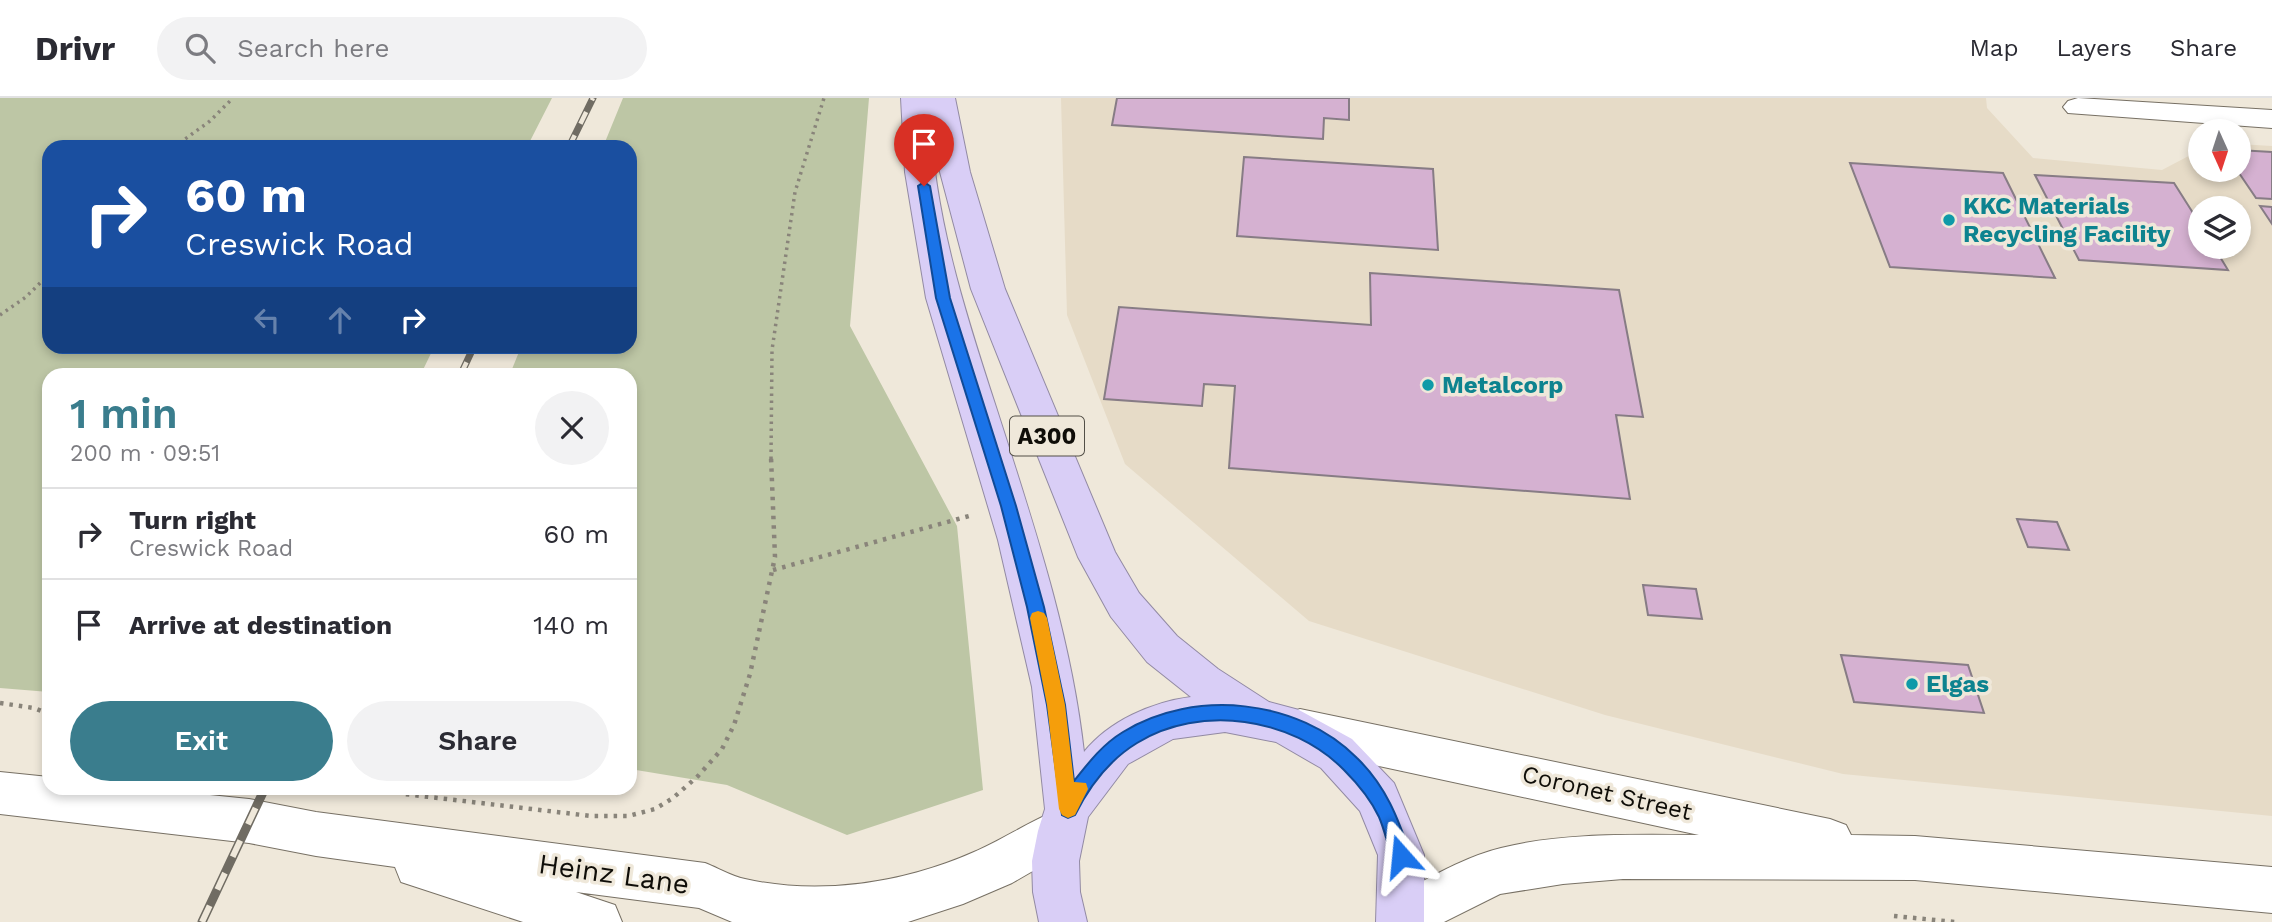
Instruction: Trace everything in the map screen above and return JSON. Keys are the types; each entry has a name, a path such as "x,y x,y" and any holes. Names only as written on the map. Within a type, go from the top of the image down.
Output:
{"highway":[{"name":"A300","path":"915,98 916,134 938,275 1009,506 1036,607 1054,690 1064,820 1055,872 1063,922"},
{"name":"A300","path":"940,98 955,172 988,289 1098,557 1125,605 1162,649 1203,682 1253,714 1299,728 1335,750 1351,764 1388,814 1401,856 1404,898 1400,921"},
{"name":"A300","path":"1064,820 1077,792 1099,762 1144,729 1197,713 1253,714"}],"street":[{"path":"2078,107 2272,119"},
{"name":"Coronet Street","path":"1299,728 1462,760 1639,802 1915,858"},
{"name":"Heinz Lane","path":"0,793 249,821 316,834 705,886 723,911 879,907 952,886 1019,856 1064,820"},
{"name":"Heinz Lane","path":"316,834 598,922"},
{"name":"Coronet Street","path":"1400,921 1475,881 1500,872 1563,861 1623,857 1915,858 2272,890"}],"path":[{"path":"184,140 210,121 233,98"},
{"path":"412,795 591,816 628,816 663,805 698,776 722,749 731,732 750,674 773,570 776,535 771,457 772,350 795,192 824,98"},
{"path":"0,315 26,298 42,281"},
{"path":"773,570 842,554 904,532 1009,506"},
{"path":"0,703 27,706 42,711"},
{"path":"1894,916 1955,922"}],"shaded area":[{"path":"1061,98 1986,98 1987,108 2033,158 2162,170 2188,156 2188,182 2251,182 2251,145 2272,146 2272,816 1843,774 1605,715 1309,621 1125,464 1067,315"}],"green space":[{"path":"0,98 552,98 531,140 42,140 42,354 431,354 424,368 42,368 42,691 0,688"},
{"path":"623,98 869,98 850,326 957,526 983,790 847,835 727,785 637,770 637,368 512,368 518,354 637,354 637,140 606,140"}],"building":[{"path":"1117,98 1349,98 1349,120 1324,118 1323,139 1112,125"},
{"path":"2251,151 2272,152 2272,199 2256,198 2245,182 2251,182"},
{"path":"1244,157 1433,169 1438,250 1237,236"},
{"name":"KKC Materials Recycling Facility","path":"1850,163 2003,173 2055,278 1890,267"},
{"path":"2035,175 2174,183 2188,205 2188,259 2221,259 2228,270 2079,260"},
{"path":"2260,206 2272,207 2272,224"},
{"name":"Metalcorp","path":"1370,273 1619,290 1643,417 1616,415 1630,499 1229,468 1235,386 1204,384 1202,406 1104,399 1119,307 1371,325"},
{"path":"2017,519 2057,522 2069,550 2028,547"},
{"path":"1643,585 1696,589 1702,619 1648,615"},
{"name":"Elgas","path":"1841,655 1968,665 1984,713 1854,702"}],"railway":[{"path":"572,140 593,98"},
{"path":"464,368 470,354"},
{"path":"202,922 262,795"}],"slow traffic":[{"path":"1038,618 1056,705 1068,809 1079,789"}],"place":[{"name":"KKC Materials Recycling Facility","path":"1949,220"},
{"name":"Metalcorp","path":"1428,385"},
{"name":"Elgas","path":"1912,684"}],"route":[{"path":"924,186 943,298 1009,506 1036,607 1056,705 1068,809 1099,762 1144,729 1197,713 1215,711 1253,714 1299,728 1335,750 1351,764 1365,779 1388,814 1401,856"}]}
